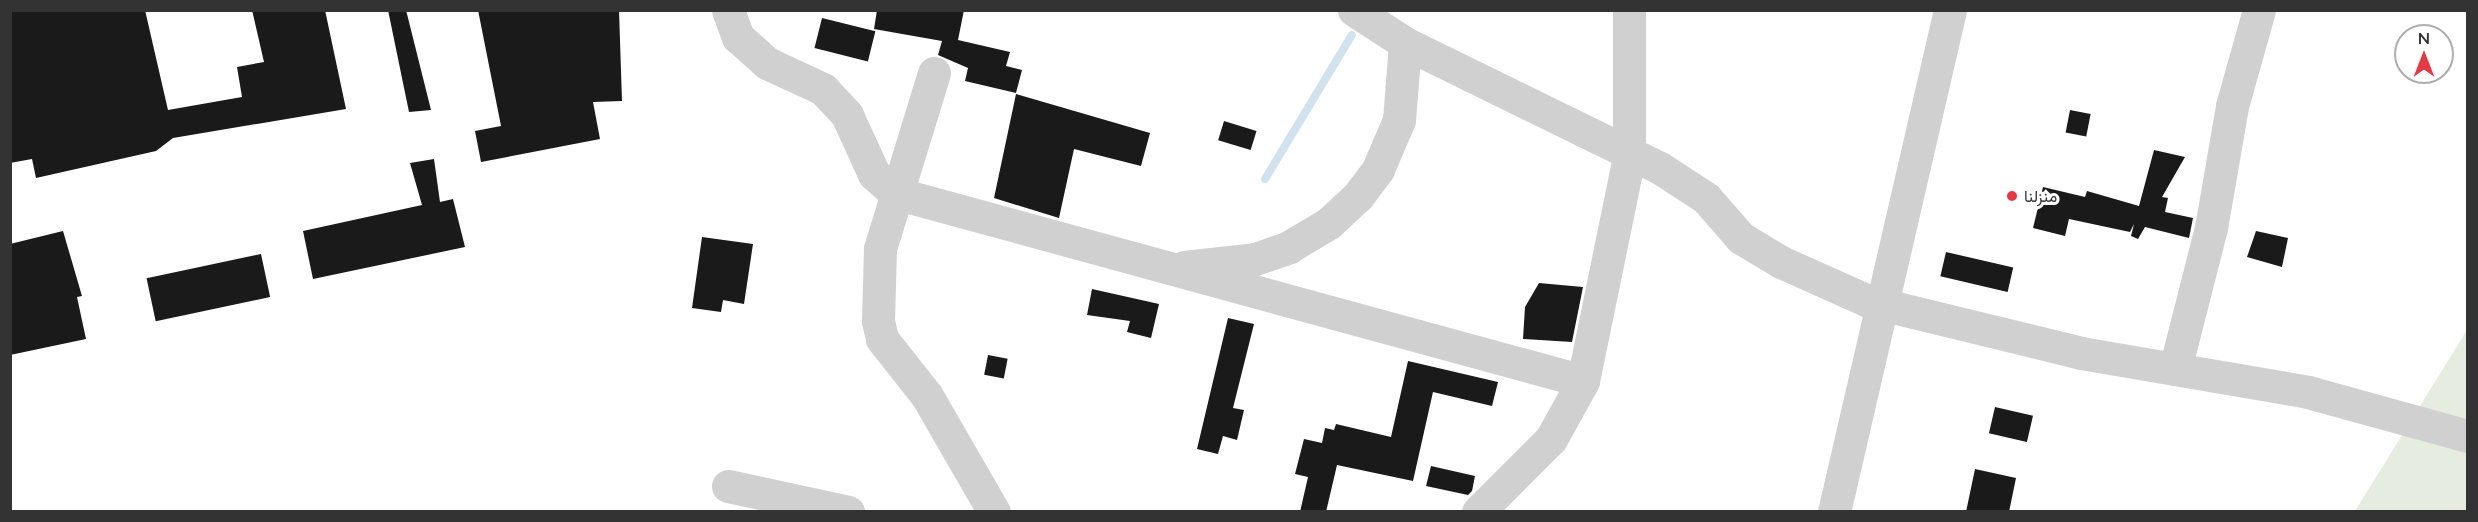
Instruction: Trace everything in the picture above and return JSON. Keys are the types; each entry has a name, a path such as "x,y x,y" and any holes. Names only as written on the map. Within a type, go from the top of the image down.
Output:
{"street":[{"path":"728,10 738,37 767,63 823,88 847,115 874,174 895,193 1582,381"},
{"path":"1354,10 1405,44 1629,157 1660,168 1706,198 1741,238 1781,262 1883,307 2175,369 2308,392 2468,436"},
{"path":"1478,512 1551,439 1582,381 1629,157 1629,10"},
{"path":"1834,512 1950,10"},
{"path":"2175,369 2211,228 2232,106 2259,10"},
{"path":"1168,269 1255,259 1289,247 1336,216 1378,170 1390,146 1403,94 1405,44"},
{"path":"934,73 895,193 880,249 876,287 882,339 927,396 994,512"},
{"path":"728,486 848,512"}],"shaded area":[{"path":"2467,330 2467,511 2355,511"}],"building":[{"path":"10,10 145,10 168,110 242,97 237,67 264,62 252,10 325,10 346,109 173,138 156,151 36,178 32,159 10,163"},
{"path":"388,10 406,10 431,110 409,112"},
{"path":"478,10 619,10 622,101 593,102 600,139 481,162 475,131 501,126"},
{"path":"877,10 964,10 958,40 1010,52 1006,66 1022,70 1016,93 965,81 968,68 938,55 942,41 874,29"},
{"path":"822,18 875,31 868,61 815,48"},
{"path":"1016,94 1150,133 1141,166 1074,149 1059,218 994,198"},
{"path":"2070,110 2091,114 2086,137 2066,133"},
{"path":"1224,121 1257,131 1251,150 1218,140"},
{"path":"2154,150 2185,157 2162,197 2168,198 2165,212 2193,218 2189,238 2145,227 2138,239 2131,236 2134,224 2130,232 2069,219 2065,236 2033,228 2043,187 2085,197 2087,191 2139,206"},
{"path":"434,159 440,202 453,199 465,247 313,279 303,231 422,205 410,163"},
{"path":"63,231 82,296 77,297 86,339 10,355 10,244"},
{"path":"2256,231 2288,238 2282,267 2247,257"},
{"path":"702,237 753,244 744,304 723,300 721,312 692,308"},
{"path":"1946,252 2013,268 2008,292 1940,276"},
{"path":"261,254 270,297 156,321 147,278"},
{"path":"1539,283 1583,287 1572,342 1523,339 1525,307"},
{"path":"1092,289 1159,304 1151,338 1127,332 1130,321 1087,315"},
{"path":"1228,318 1254,324 1233,408 1244,410 1237,440 1223,436 1218,454 1197,449"},
{"path":"988,355 1008,359 1004,378 984,375"},
{"path":"1408,361 1498,382 1492,406 1433,392 1413,481 1337,465 1326,512 1300,512 1308,477 1295,474 1304,439 1322,443 1325,428 1334,430 1336,424 1391,437"},
{"path":"1995,407 2033,416 2027,442 1989,433"},
{"path":"1431,466 1475,476 1472,491 1468,495 1426,486"},
{"path":"1975,469 2016,478 2009,512 1966,512"}],"waterway":[{"path":"1265,179 1352,35"}],"place":[{"name":"منزلنا","path":"2012,196"}]}
